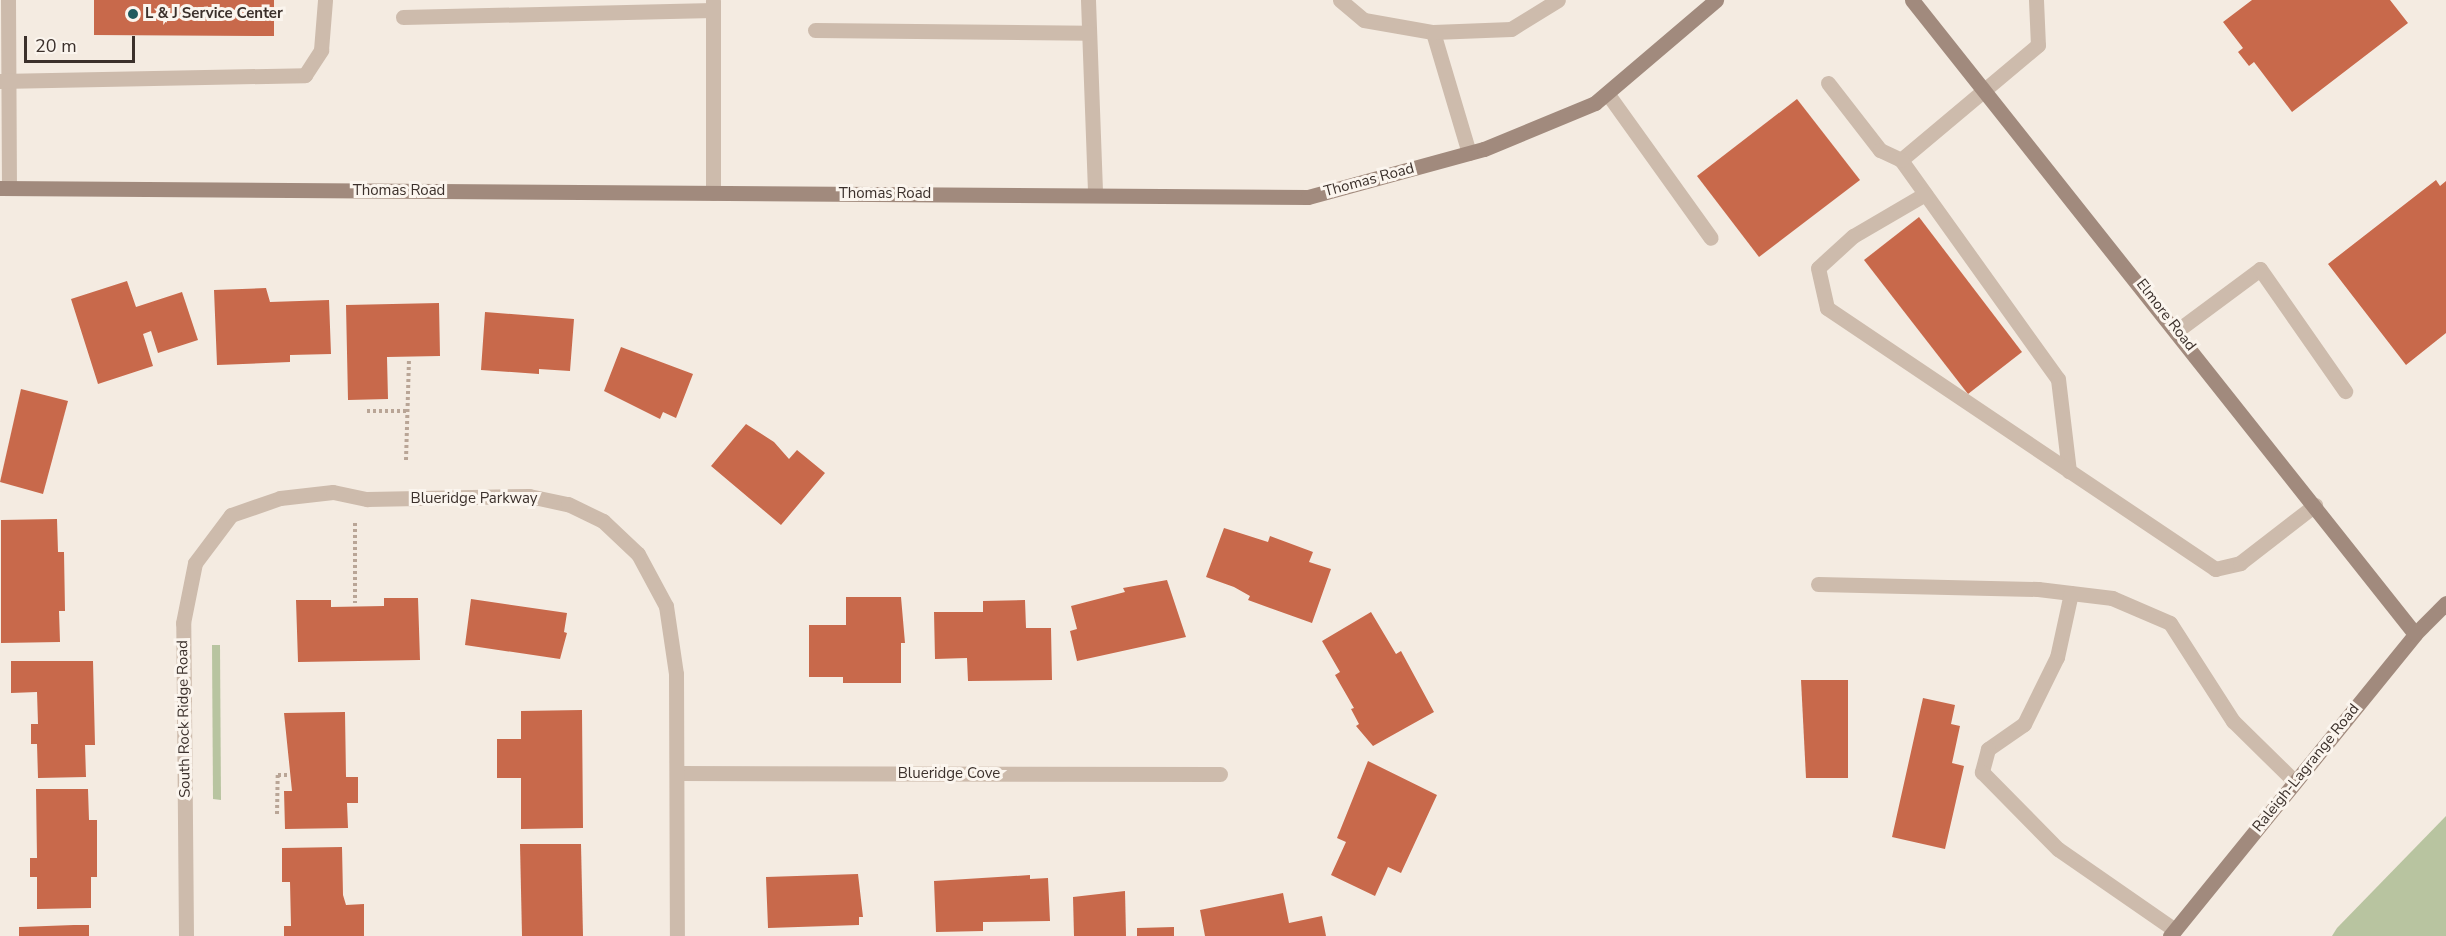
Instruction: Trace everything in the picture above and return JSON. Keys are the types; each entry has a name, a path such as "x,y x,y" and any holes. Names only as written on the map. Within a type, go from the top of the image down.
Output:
{"street":[{"path":"5,188 4,81 8,0"},
{"path":"4,81 305,75 321,50 325,0"},
{"path":"1088,0 1095,195"},
{"path":"1340,0 1364,20 1433,32 1511,29 1558,0"},
{"name":"Thomas Road","path":"5,188 1308,197 1469,153 1595,103 1716,0"},
{"name":"Elmore Road","path":"1912,0 2178,330 2415,634"},
{"path":"1901,160 2038,45 2036,0"},
{"path":"403,17 713,5 712,193"},
{"path":"815,30 1089,33"},
{"path":"1433,32 1469,153"},
{"path":"1828,83 1880,150 1901,160 2058,379 2069,471"},
{"path":"1607,93 1711,238"},
{"path":"1925,194 1852,236 1818,268 1827,308 2215,569 2240,563 2315,505"},
{"path":"2178,330 2260,269 2345,391"},
{"name":"Blueridge Parkway","path":"231,515 280,498 333,492 367,499 529,496 568,504 603,521 638,554 666,606 676,674 679,773 677,936"},
{"name":"South Rock Ridge Road","path":"186,936 183,622 195,563 231,515"},
{"path":"1818,584 2071,593 2112,597 2170,623 2233,721 2295,783"},
{"path":"2071,593 2057,657 2024,724 1988,749 1982,772 2058,849 2172,933"},
{"name":"Raleigh-Lagrange Road","path":"2172,933 2415,634 2446,603"},
{"name":"Blueridge Cove","path":"679,773 1220,774"}],"path":[{"path":"406,460 409,358"},
{"path":"368,411 408,411"},
{"path":"355,523 355,603"},
{"path":"277,814 278,775 288,775"}],"green space":[{"path":"212,645 220,645 221,800 213,799"},
{"path":"2446,816 2446,936 2332,936 2337,928"}],"building":[{"path":"94,0 274,0 274,36 94,35"},
{"path":"2252,0 2390,0 2408,23 2292,112 2254,62 2249,66 2238,52 2243,48 2223,22"},
{"path":"1797,99 1860,180 1759,257 1697,176"},
{"path":"2436,180 2440,186 2446,181 2446,333 2406,365 2328,264"},
{"path":"1919,217 2022,352 1968,394 1864,260"},
{"path":"127,281 136,307 182,292 198,340 158,353 151,331 143,334 153,366 98,384 71,299"},
{"path":"266,288 270,302 329,300 331,354 290,355 290,362 217,365 214,290"},
{"path":"439,303 440,356 387,357 388,399 348,400 346,305"},
{"path":"485,312 574,319 570,371 539,369 539,374 481,370"},
{"path":"621,347 693,374 676,418 663,412 660,419 604,391"},
{"path":"21,389 68,401 43,494 0,482"},
{"path":"746,424 774,442 789,459 797,450 825,473 781,525 711,466"},
{"path":"57,519 58,552 64,552 65,611 59,611 60,642 1,643 1,520"},
{"path":"1224,528 1268,542 1270,536 1313,552 1309,562 1331,569 1312,623 1248,600 1250,596 1234,587 1206,577"},
{"path":"1167,580 1186,637 1077,661 1070,631 1077,629 1071,606 1125,592 1123,588"},
{"path":"846,597 901,597 905,643 901,643 901,683 843,683 843,677 809,677 809,625 846,625"},
{"path":"384,598 418,598 420,660 298,662 296,600 331,600 331,607 384,606"},
{"path":"471,599 567,613 564,632 567,633 560,659 465,645"},
{"path":"1025,600 1026,628 1051,628 1052,680 968,681 967,658 935,659 934,612 983,612 983,601"},
{"path":"1371,612 1396,654 1401,651 1434,712 1373,746 1356,726 1359,724 1351,709 1354,708 1335,675 1340,672 1322,641"},
{"path":"11,661 93,661 95,745 85,745 86,777 38,778 37,744 31,744 31,724 38,724 37,692 11,693"},
{"path":"1801,680 1848,680 1848,778 1806,778"},
{"path":"1923,698 1955,705 1951,724 1960,726 1952,763 1964,766 1945,849 1892,837"},
{"path":"582,710 583,828 521,829 521,778 497,778 497,739 521,739 521,711"},
{"path":"345,712 346,777 358,777 358,803 347,803 348,828 285,829 284,791 292,791 284,713"},
{"path":"1368,761 1437,795 1401,873 1388,867 1375,896 1331,875 1346,842 1337,838"},
{"path":"36,789 88,789 89,820 97,820 97,877 91,877 91,908 37,909 37,877 30,877 30,858 37,858"},
{"path":"520,844 581,844 583,936 522,936"},
{"path":"342,847 343,895 346,905 364,904 364,936 284,936 284,926 291,926 290,882 282,882 282,848"},
{"path":"858,874 863,917 859,917 859,925 768,928 766,877"},
{"path":"1030,875 1030,879 1048,878 1050,921 983,922 983,931 936,932 934,881"},
{"path":"1125,891 1126,936 1074,936 1073,897"},
{"path":"1283,893 1289,923 1322,916 1326,936 1205,936 1200,910"},
{"path":"89,925 89,936 19,936 19,927"},
{"path":"1174,927 1174,936 1137,936 1137,928"}],"place":[{"name":"L & J Service Center","path":"133,14"}]}
